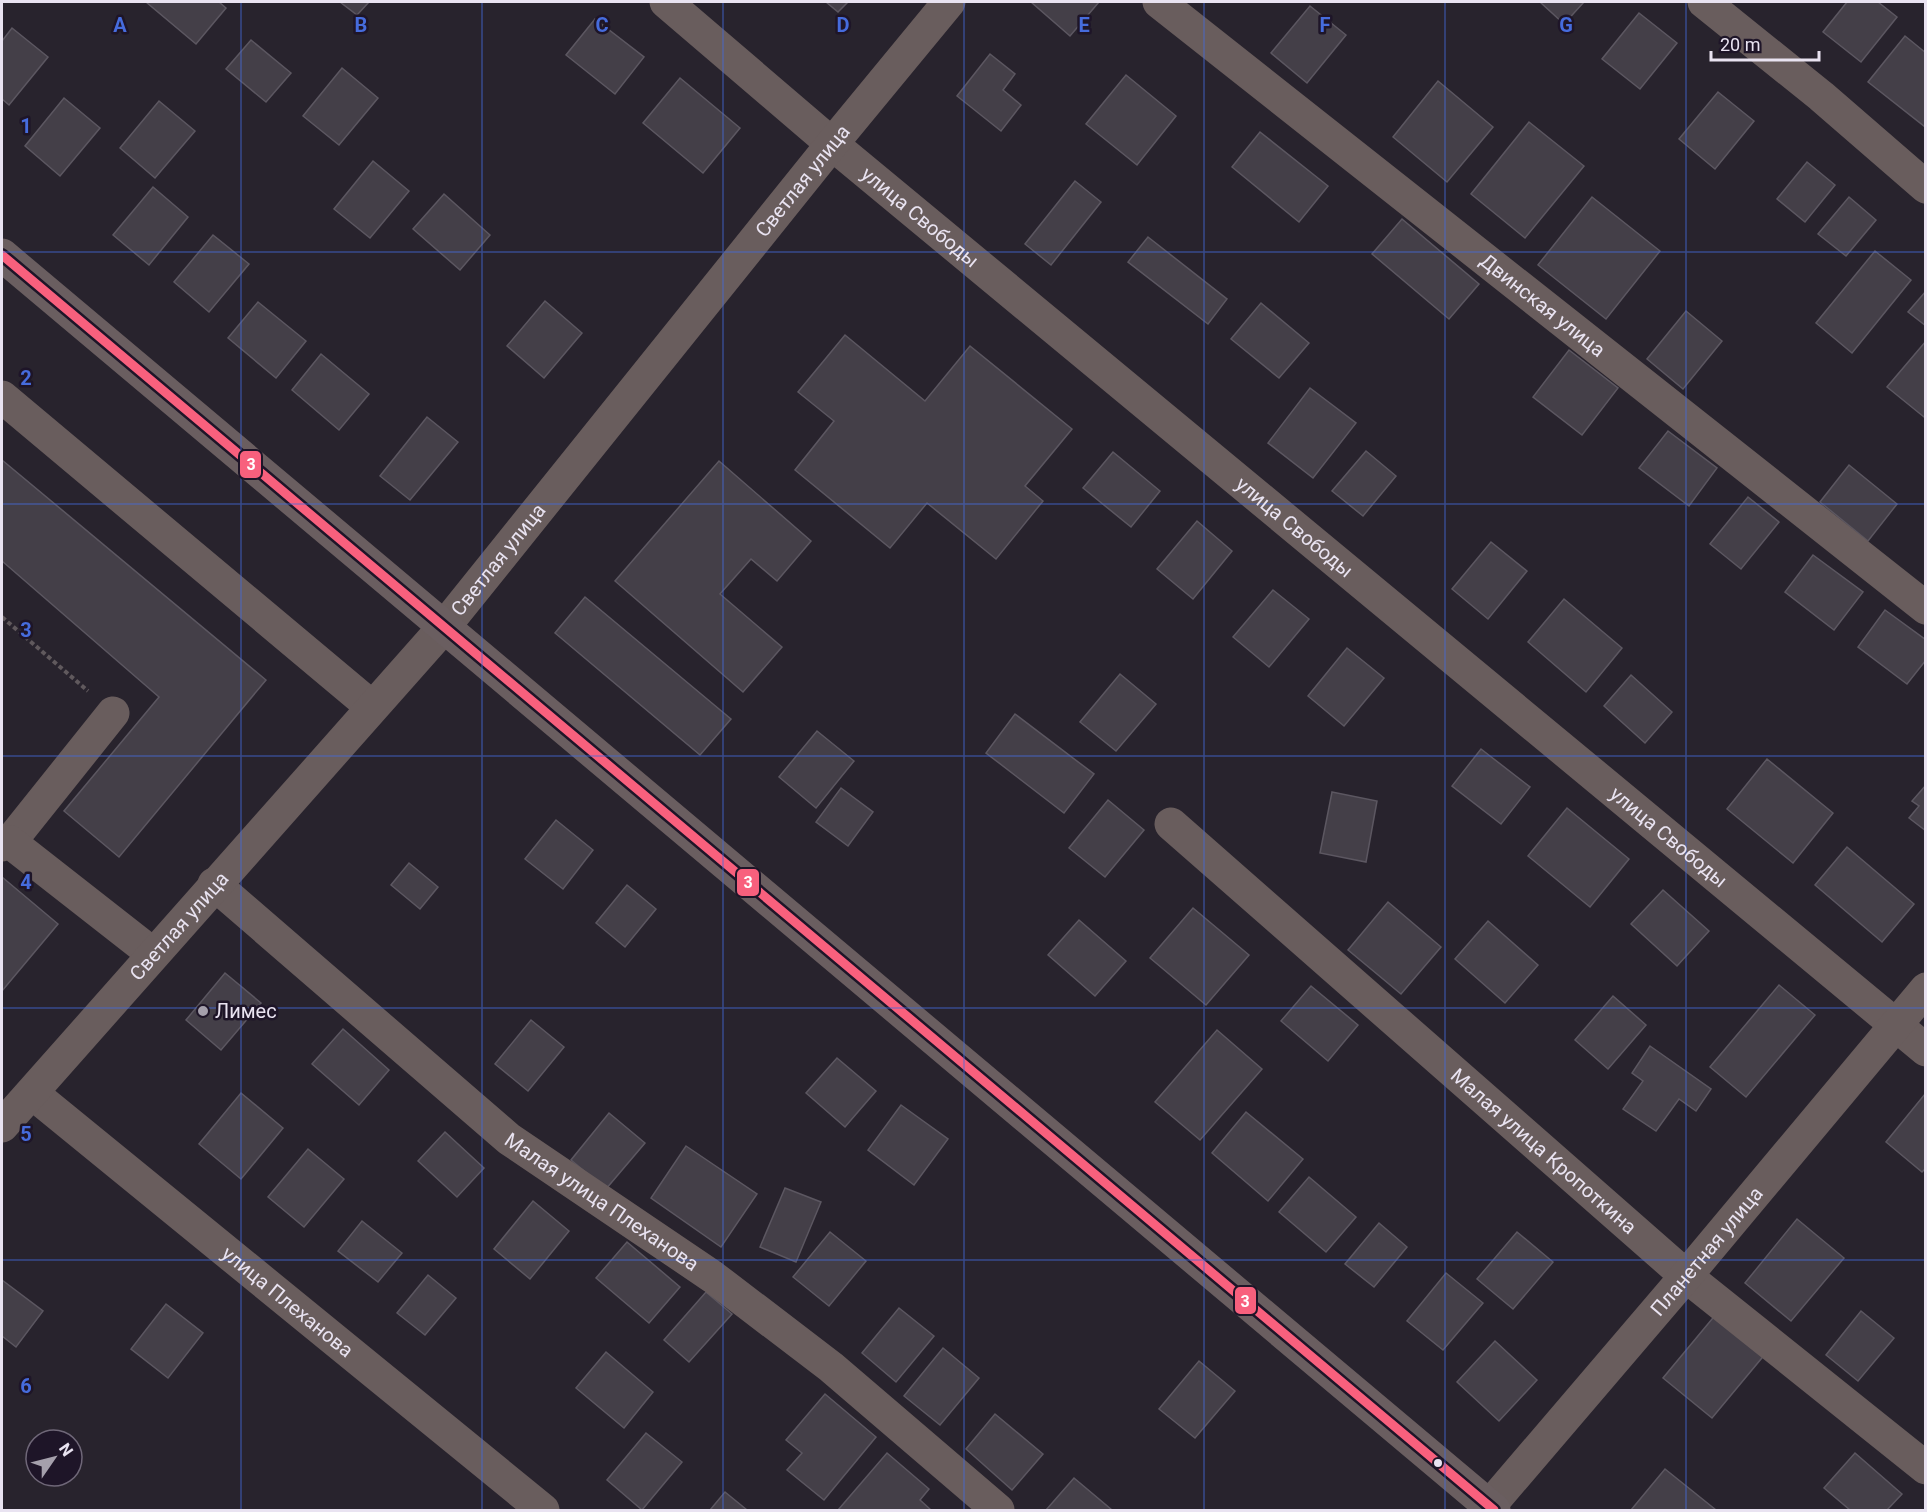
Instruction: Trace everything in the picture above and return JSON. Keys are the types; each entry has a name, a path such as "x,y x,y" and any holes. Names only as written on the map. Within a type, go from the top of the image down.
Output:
{"main road":[{"path":"2,255 1490,1509"}],"street":[{"name":"улица Свободы","path":"666,2 832,144 1926,1050"},
{"name":"Светлая улица","path":"2,1126 444,627 949,2"},
{"name":"Двинская улица","path":"1159,2 1926,608"},
{"path":"1704,2 1821,96 1926,187"},
{"path":"2,397 372,707"},
{"path":"113,713 6,843 153,954"},
{"name":"Малая улица Кропоткина","path":"1171,824 1686,1276 1926,1468"},
{"name":"Малая улица Плеханова","path":"214,884 509,1139 714,1277 831,1367 998,1510"},
{"name":"Планетная улица","path":"1490,1509 1926,989"},
{"name":"улица Плеханова","path":"32,1093 543,1510"}],"path":[{"path":"2,617 113,713"}],"building":[{"path":"146,2 219,2 226,8 196,44"},
{"path":"340,2 369,2 357,15"},
{"path":"826,2 848,2 838,12"},
{"path":"1031,2 1099,2 1070,36"},
{"path":"1540,2 1584,2 1564,24"},
{"path":"1847,2 1878,2 1897,17 1861,62 1823,32"},
{"path":"1310,6 1346,35 1307,83 1271,53"},
{"path":"1639,13 1677,43 1640,89 1602,59"},
{"path":"595,19 644,57 615,94 566,55"},
{"path":"12,28 48,57 9,105 2,99 2,41"},
{"path":"1905,36 1926,53 1926,125 1924,126 1868,82"},
{"path":"251,40 291,73 266,102 226,69"},
{"path":"990,54 1015,74 1003,90 1021,105 1001,131 957,96"},
{"path":"342,68 378,98 339,145 303,116"},
{"path":"1126,75 1176,116 1137,165 1086,124"},
{"path":"680,78 740,128 703,173 643,123"},
{"path":"1438,81 1493,127 1447,182 1393,137"},
{"path":"1718,92 1754,121 1715,169 1679,139"},
{"path":"64,98 100,128 60,176 25,146"},
{"path":"159,101 195,131 155,178 120,148"},
{"path":"1529,122 1584,166 1525,238 1471,194"},
{"path":"1260,132 1328,186 1299,222 1232,167"},
{"path":"373,161 409,191 370,238 334,209"},
{"path":"1807,162 1835,185 1805,222 1777,199"},
{"path":"1075,181 1101,202 1051,265 1025,244"},
{"path":"153,187 188,217 149,265 113,235"},
{"path":"444,194 490,235 460,270 413,229"},
{"path":"1592,197 1660,251 1606,319 1538,265"},
{"path":"1849,197 1876,220 1846,256 1818,234"},
{"path":"1402,219 1479,284 1449,319 1372,254"},
{"path":"213,235 249,264 209,312 174,282"},
{"path":"1148,237 1227,299 1208,324 1128,262"},
{"path":"1875,251 1911,280 1852,353 1816,323"},
{"path":"1926,291 1926,326 1908,312"},
{"path":"545,301 582,333 544,378 507,346"},
{"path":"258,302 306,341 276,378 228,338"},
{"path":"1261,303 1309,343 1279,378 1231,339"},
{"path":"1686,311 1722,341 1683,389 1647,359"},
{"path":"845,335 925,401 970,346 1072,429 1025,486 1043,501 996,559 927,503 890,548 795,470 834,421 798,392"},
{"path":"1926,341 1926,414 1924,417 1887,387"},
{"path":"1569,350 1618,388 1582,435 1533,397"},
{"path":"321,354 369,394 339,430 292,390"},
{"path":"1310,388 1356,423 1313,478 1268,443"},
{"path":"427,417 458,442 410,500 380,476"},
{"path":"1668,431 1717,468 1689,506 1639,468"},
{"path":"1366,451 1396,476 1363,516 1332,491"},
{"path":"1113,452 1160,491 1131,527 1083,488"},
{"path":"2,460 266,680 119,857 64,811 159,697 2,561"},
{"path":"719,461 811,541 777,581 751,559 720,594 782,647 743,692 615,581"},
{"path":"1849,465 1897,504 1868,541 1820,502"},
{"path":"1748,497 1779,522 1741,569 1710,544"},
{"path":"1197,521 1232,551 1193,599 1157,569"},
{"path":"1491,542 1527,571 1488,619 1452,589"},
{"path":"1813,555 1863,592 1834,630 1785,592"},
{"path":"1273,590 1309,619 1269,667 1233,637"},
{"path":"585,597 731,719 700,755 555,633"},
{"path":"1564,599 1622,648 1586,692 1528,642"},
{"path":"1885,610 1926,640 1926,660 1907,684 1858,647"},
{"path":"1347,648 1384,678 1344,726 1308,696"},
{"path":"1120,674 1156,704 1116,751 1080,722"},
{"path":"1631,675 1672,712 1645,743 1604,706"},
{"path":"1015,714 1094,774 1064,813 986,753"},
{"path":"817,731 854,761 816,808 779,777"},
{"path":"1481,749 1530,787 1501,824 1452,786"},
{"path":"1767,759 1833,813 1793,863 1727,809"},
{"path":"1926,785 1926,831 1909,818 1919,806 1912,801"},
{"path":"841,788 873,812 848,846 816,822"},
{"path":"1332,792 1377,801 1366,862 1320,853"},
{"path":"1108,800 1144,830 1105,877 1069,848"},
{"path":"1567,808 1629,859 1590,907 1528,856"},
{"path":"556,820 593,850 563,889 525,859"},
{"path":"1847,847 1914,904 1882,942 1815,885"},
{"path":"409,863 438,887 420,909 391,885"},
{"path":"2,877 58,924 2,991"},
{"path":"627,885 656,909 625,947 596,923"},
{"path":"1663,890 1709,931 1677,966 1631,924"},
{"path":"1388,902 1441,947 1401,994 1348,950"},
{"path":"1193,908 1249,955 1206,1005 1150,958"},
{"path":"1079,920 1126,961 1095,996 1048,955"},
{"path":"1488,921 1538,965 1505,1003 1455,959"},
{"path":"225,973 261,1003 221,1050 186,1020"},
{"path":"1779,985 1815,1015 1746,1097 1710,1067"},
{"path":"1311,986 1358,1025 1328,1061 1281,1021"},
{"path":"1613,996 1646,1025 1608,1069 1575,1040"},
{"path":"531,1020 564,1047 528,1091 495,1064"},
{"path":"343,1029 389,1070 359,1105 312,1064"},
{"path":"1217,1030 1262,1069 1200,1140 1155,1102"},
{"path":"1650,1046 1711,1089 1696,1111 1679,1099 1656,1131 1623,1109 1643,1081 1632,1073"},
{"path":"837,1058 876,1091 845,1127 806,1093"},
{"path":"241,1093 283,1128 241,1179 199,1144"},
{"path":"1925,1094 1926,1168 1922,1172 1886,1142"},
{"path":"901,1105 948,1139 914,1185 868,1150"},
{"path":"1246,1112 1303,1159 1268,1201 1212,1153"},
{"path":"609,1113 645,1143 606,1189 571,1160"},
{"path":"445,1132 484,1168 457,1197 418,1161"},
{"path":"686,1146 757,1194 721,1247 651,1198"},
{"path":"308,1149 344,1179 304,1227 268,1197"},
{"path":"1309,1177 1356,1217 1326,1252 1279,1212"},
{"path":"785,1188 821,1202 796,1262 760,1247"},
{"path":"533,1201 569,1231 530,1279 494,1249"},
{"path":"1797,1219 1844,1258 1791,1321 1745,1283"},
{"path":"362,1221 402,1253 378,1282 338,1251"},
{"path":"1379,1223 1407,1247 1374,1287 1345,1264"},
{"path":"830,1232 866,1261 829,1306 793,1277"},
{"path":"1517,1232 1553,1262 1513,1309 1477,1279"},
{"path":"627,1242 680,1287 649,1323 596,1278"},
{"path":"1446,1273 1483,1303 1443,1350 1407,1321"},
{"path":"428,1275 456,1298 425,1335 397,1313"},
{"path":"2,1280 43,1311 16,1347 2,1336"},
{"path":"706,1292 732,1314 689,1362 664,1340"},
{"path":"166,1304 203,1333 168,1378 131,1349"},
{"path":"899,1308 934,1336 896,1382 862,1353"},
{"path":"1861,1311 1894,1338 1858,1381 1826,1355"},
{"path":"1717,1313 1766,1353 1712,1418 1663,1378"},
{"path":"1495,1341 1537,1380 1499,1421 1457,1382"},
{"path":"943,1348 979,1378 940,1425 904,1396"},
{"path":"606,1352 653,1392 624,1428 576,1388"},
{"path":"1199,1361 1235,1391 1195,1438 1159,1409"},
{"path":"825,1394 876,1437 824,1500 787,1470 802,1453 786,1440"},
{"path":"995,1414 1043,1454 1012,1490 966,1449"},
{"path":"646,1433 682,1462 642,1510 607,1480"},
{"path":"887,1453 929,1489 920,1500 931,1510 838,1510"},
{"path":"1855,1453 1902,1494 1887,1510 1850,1510 1824,1488"},
{"path":"1665,1469 1716,1510 1631,1510"},
{"path":"1074,1478 1112,1510 1046,1510"},
{"path":"725,1492 747,1510 710,1510"}],"transit line":[{"name":"3","path":"2,255 1494,1510"}],"place":[{"name":"Лимес","path":"203,1011"}]}
